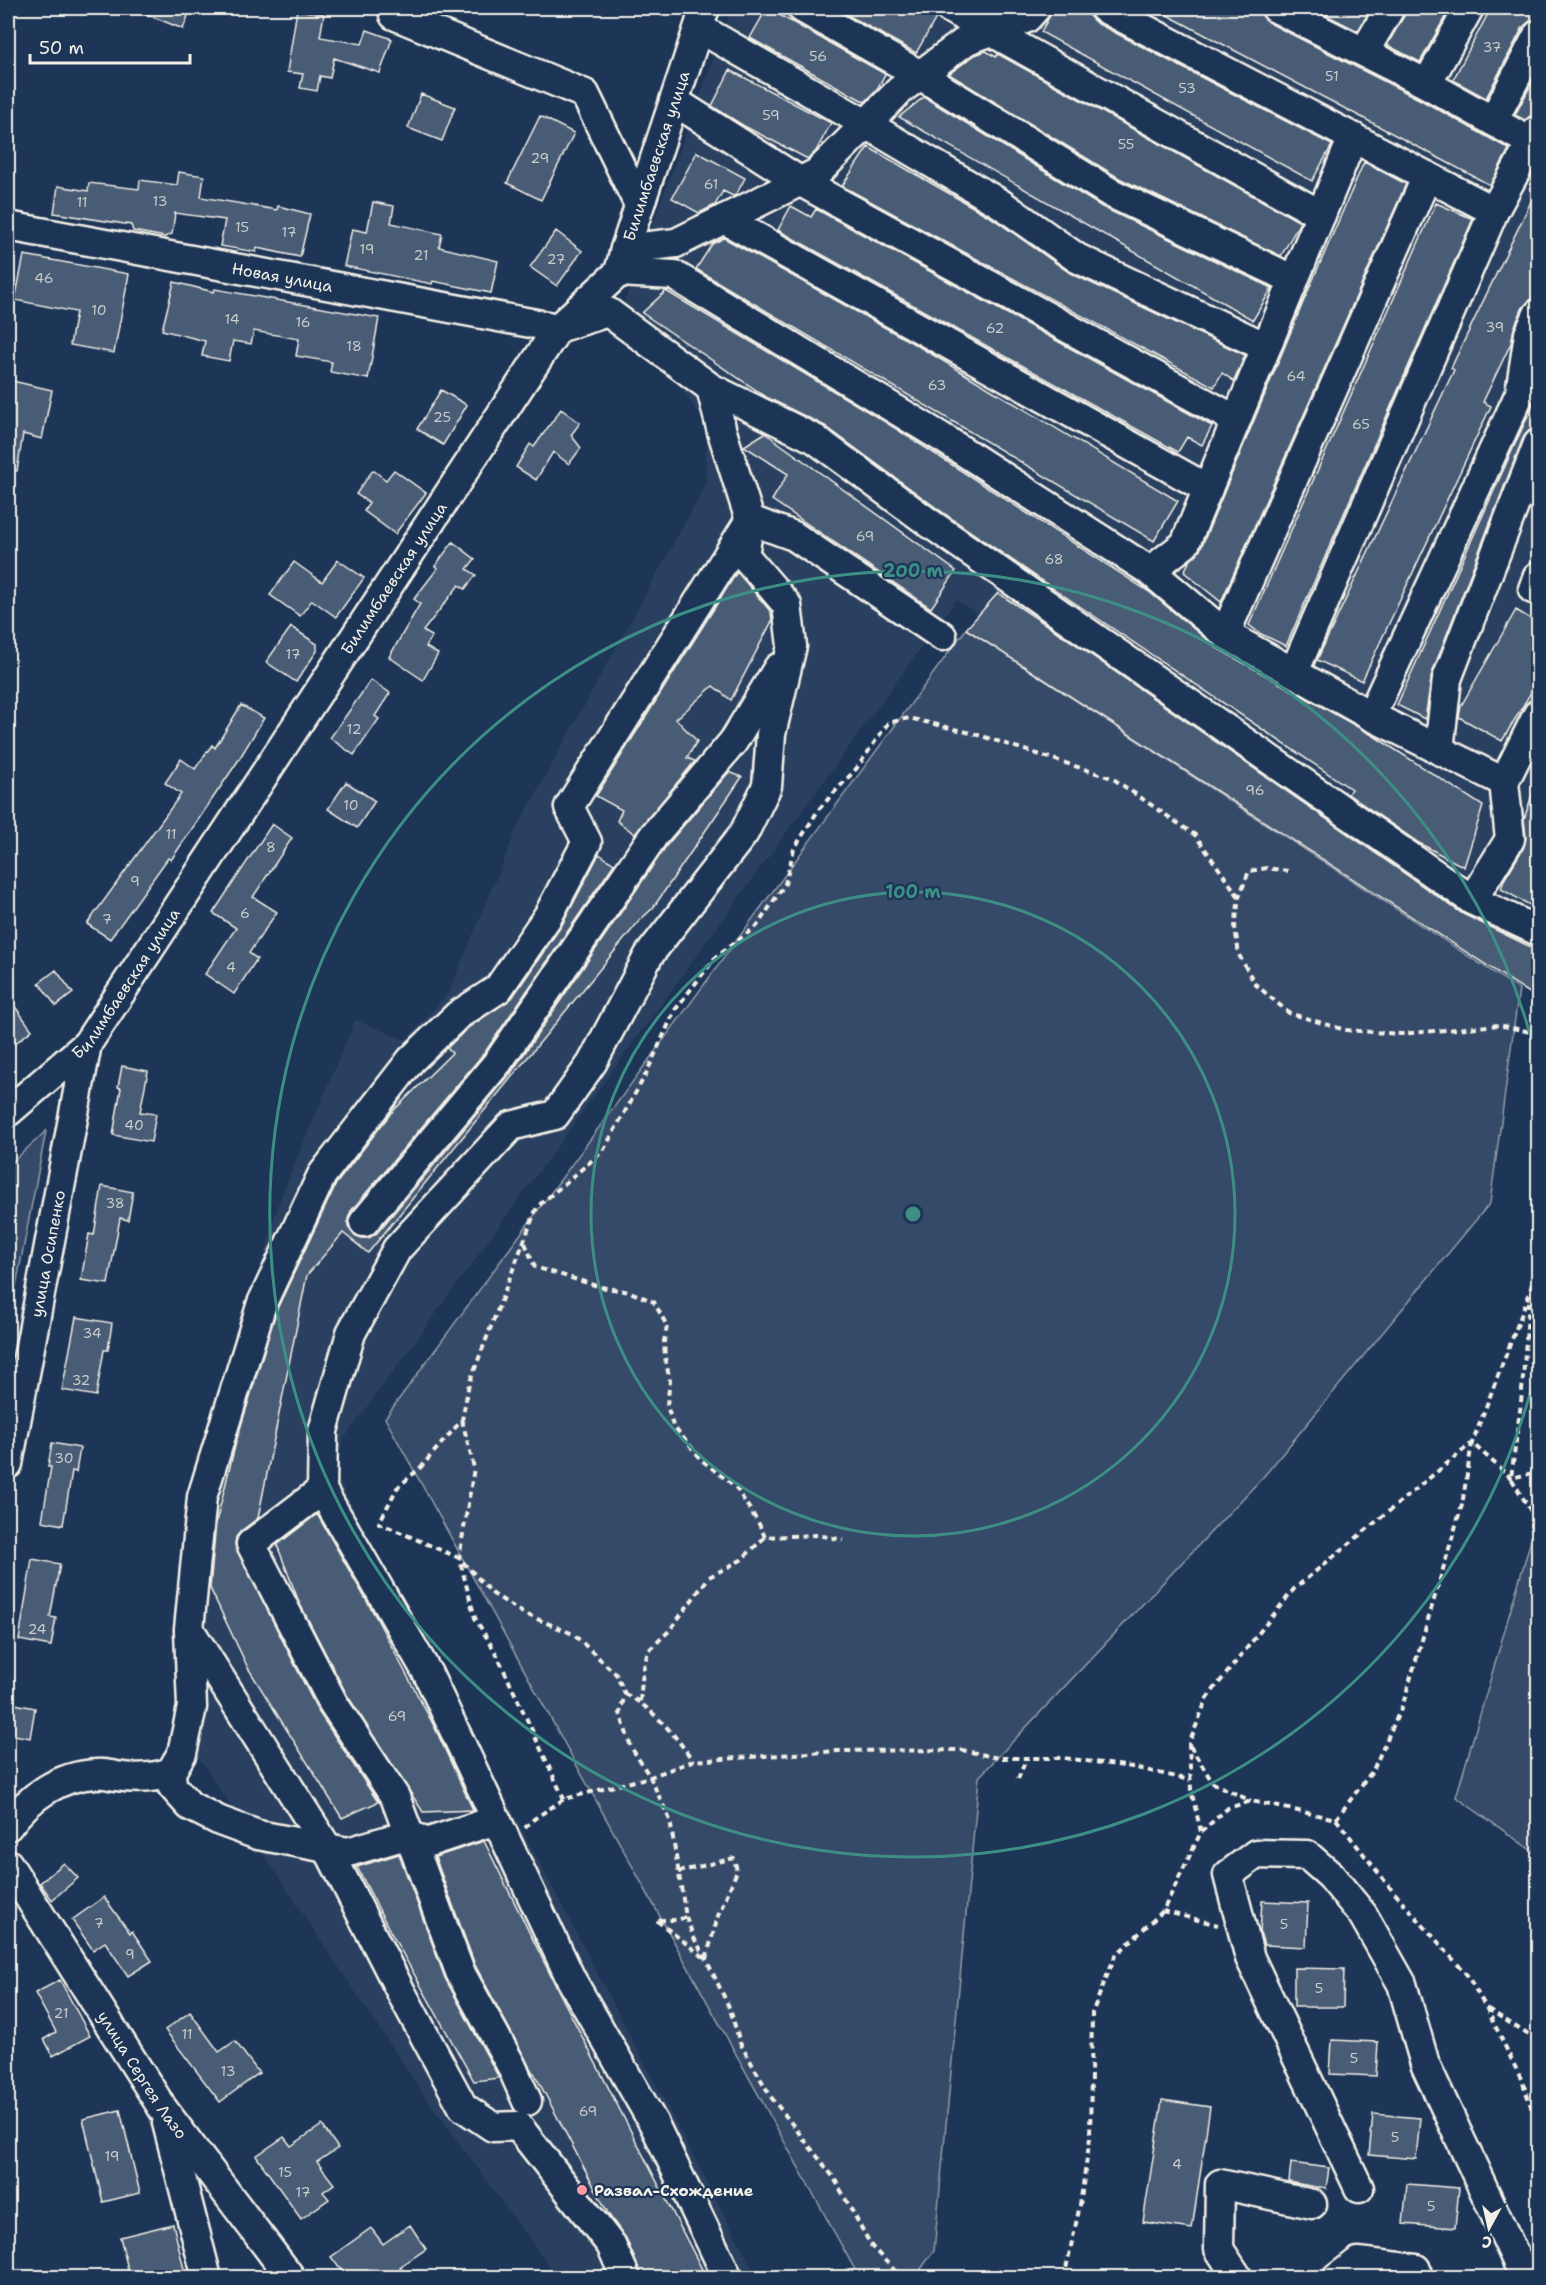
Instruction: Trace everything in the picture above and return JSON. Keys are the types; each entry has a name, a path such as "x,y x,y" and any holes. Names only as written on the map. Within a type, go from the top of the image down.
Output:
{"street":[{"path":"802,8 920,75 1111,193 1294,280"},
{"path":"949,8 1321,215"},
{"path":"622,261 676,243 817,173 900,90 967,40 1027,18 1036,8"},
{"path":"1104,8 1494,211"},
{"path":"1276,8 1306,14 1364,52 1493,121 1535,136 1494,211 1293,672"},
{"path":"1364,52 1390,8"},
{"path":"1427,84 1469,8"},
{"path":"394,15 585,94 639,205"},
{"path":"702,18 866,124 1000,204 1077,258 1266,347"},
{"name":"Билимбаевская улица","path":"8,1112 87,1044 558,328 622,261 702,18"},
{"path":"1493,121 1539,34"},
{"path":"674,101 801,182 1236,420"},
{"path":"1150,571 1185,544 1353,137"},
{"path":"1225,634 1427,176"},
{"path":"724,219 1208,489"},
{"name":"Новая улица","path":"8,226 558,328"},
{"path":"622,261 674,276 941,437 1150,571 1225,634 1371,716 1504,782"},
{"path":"558,328 608,312 711,388 815,439 938,529 1472,900 1539,931"},
{"path":"1371,716 1520,393 1529,334 1539,314"},
{"path":"711,388 722,432 750,520 744,555 787,604 792,646 771,734 767,786 744,833 649,955 592,1063 555,1115 512,1126 397,1249 351,1333 323,1431 322,1490 428,1674 571,1979 654,2124 729,2277"},
{"path":"1439,750 1447,679 1539,444"},
{"path":"750,520 794,536 942,636"},
{"path":"501,1831 426,1842 409,1834 348,1852 258,1834 219,1821 190,1806 172,1786 171,1772 182,1753 192,1707 189,1629 202,1497 262,1304 322,1175 411,1060 458,1015 498,990 548,915 587,842 569,807 750,520"},
{"path":"364,1222 498,1062 654,835 733,742 792,646"},
{"path":"1472,900 1510,838 1504,782 1539,714"},
{"name":"улица Осипенко","path":"8,1464 87,1044"},
{"path":"322,1490 251,1544 333,1703 395,1797 460,1972 511,2065 527,2101"},
{"path":"189,1629 328,1849 463,2107 493,2127 518,2126 611,2245 626,2277"},
{"path":"8,1826 20,1809 55,1783 97,1773 135,1779 158,1777 171,1772"},
{"path":"1359,2188 1250,1958 1228,1875 1256,1854 1307,1855 1331,1876 1363,1915 1402,1984 1425,2064 1525,2277"},
{"name":"улица Сергея Лазо","path":"8,1864 163,2109 291,2277"},
{"path":"163,2109 207,2277"},
{"path":"1238,2277 1219,2249 1220,2184 1312,2204"},
{"path":"1337,2277 1358,2262 1416,2269 1415,2277"}],"path":[{"path":"564,1799 496,1653 475,1618 459,1557 474,1468 462,1420 469,1384 537,1207 603,1151 646,1074 675,1010 714,958 757,926 786,884 794,849 819,809 856,769 888,723 909,718 975,734 1112,778 1195,835 1239,897"},
{"path":"1288,871 1267,868 1249,871 1239,897 1235,927 1239,955 1255,984 1289,1013 1345,1030 1401,1034 1499,1025 1526,1031 1539,1038"},
{"path":"525,1242 535,1267 601,1287 630,1292 654,1302 667,1326 664,1341 670,1381 667,1404 673,1426 704,1462 735,1486 765,1537"},
{"path":"1336,1819 1372,1770 1403,1704 1462,1505 1472,1443 1529,1295 1539,1262"},
{"path":"1511,1478 1521,1403 1529,1295"},
{"path":"462,1420 420,1468 397,1488 379,1523 459,1557 493,1594 523,1613 573,1634 616,1674 626,1694 640,1701 684,1748 693,1761"},
{"path":"1472,1443 1511,1478 1539,1523"},
{"path":"1201,1832 1190,1780 1189,1744 1207,1698 1294,1589 1472,1443"},
{"path":"1511,1478 1539,1472"},
{"path":"640,1701 648,1651 669,1631 710,1577 741,1560 765,1537 818,1535 843,1540"},
{"path":"626,1694 620,1713 631,1747 650,1777 670,1820 686,1917 694,1938 730,2009 740,2043 771,2097 834,2178 872,2247 902,2277"},
{"path":"1189,1744 1213,1784 1251,1801 1336,1819 1392,1890 1467,1975 1487,2009 1523,2083 1539,2127"},
{"path":"501,1831 518,1835 534,1819 564,1799 650,1777 693,1761 838,1751 962,1750 998,1758 1075,1759 1132,1767 1190,1780"},
{"path":"1018,1779 1028,1757"},
{"path":"1064,2277 1080,2205 1090,2138 1092,2013 1115,1956 1163,1911 1201,1832 1228,1808 1251,1801"},
{"path":"678,1872 734,1858 737,1871 718,1916 706,1959"},
{"path":"1163,1911 1242,1931"},
{"path":"686,1917 677,1920 656,1920 706,1959"},
{"path":"1487,2009 1539,2042"}],"shaded area":[{"path":"732,8 1538,8 1538,984 956,600 344,1439 334,1471 757,2277 557,2277 424,2095 181,1731 202,1496 278,1204 355,1020 406,1040 449,992 518,826 705,486 707,426 623,305"},
{"path":"966,629 1519,989 1490,1203 1264,1476 979,1777 934,2251 915,2277 859,2277 385,1418"},
{"path":"46,1131 8,1327 8,1166"},
{"path":"1538,1516 1538,1855 1456,1797"}],"building":[{"path":"131,8 191,8 183,29"},
{"path":"767,8 885,74 876,91 865,102 750,38"},
{"path":"835,8 917,8 936,18 916,53"},
{"path":"1054,8 1085,8 1096,23 1332,145 1312,181 1041,32"},
{"path":"1154,8 1251,8 1261,13 1269,23 1419,99 1509,149 1490,185"},
{"path":"1325,8 1371,8 1358,31 1322,13"},
{"path":"1406,8 1450,8 1420,62 1387,45 1404,16"},
{"path":"1491,8 1539,8 1539,19 1530,21 1523,27 1486,98 1453,80"},
{"path":"297,10 324,14 320,37 362,44 367,30 392,39 380,73 334,58 330,78 320,76 317,91 300,88 303,74 287,72"},
{"path":"986,51 996,57 998,54 1300,222 1281,256 1119,178 949,74 975,55"},
{"path":"730,70 831,123 816,151 808,159 744,126 712,106"},
{"path":"1539,70 1539,114 1525,120 1515,115"},
{"path":"421,94 455,107 442,141 408,128"},
{"path":"924,97 1102,207 1272,288 1253,320 899,117"},
{"path":"540,116 574,133 541,200 507,183"},
{"path":"868,147 992,218 1070,273 1245,355 1234,381 1222,373 1214,387 842,186"},
{"path":"697,152 745,178 736,195 733,196 723,191 715,205 699,213 672,198"},
{"path":"1364,162 1406,184 1221,602 1184,572 1189,562 1200,550"},
{"path":"179,172 204,176 201,197 277,210 278,206 310,214 300,257 257,248 256,252 220,246 225,220 175,213 172,234 165,237 133,231 131,225 54,213 58,186 88,191 89,183 139,189 140,180 177,185"},
{"path":"1539,185 1539,285 1532,299 1523,307 1514,328 1511,343 1483,402 1491,406 1362,681 1317,660 1454,370 1451,368"},
{"path":"373,202 394,206 391,223 442,234 439,247 498,261 491,293 433,281 432,284 344,266 352,229 367,232"},
{"path":"1436,203 1473,219 1286,646 1259,633 1249,625"},
{"path":"791,206 811,217 816,209 1212,426 1202,445 1187,437 1178,452 778,230"},
{"path":"556,231 582,251 557,286 530,267"},
{"path":"724,238 918,346 1178,501 1154,541 696,269 712,244"},
{"path":"24,255 129,274 114,353 70,345 76,312 15,300"},
{"path":"174,282 214,292 215,289 379,318 368,379 330,372 332,362 296,356 299,339 254,331 251,344 233,341 229,361 202,356 205,341 162,330"},
{"path":"666,291 887,423 1148,591 1217,648 1374,736 1483,806 1464,867 1419,843 1348,794 1351,789 938,509 825,426 768,398 642,313"},
{"path":"8,380 52,390 42,439 23,434 17,471 8,470"},
{"path":"1539,386 1539,428 1528,431 1523,438 1432,673 1425,719 1397,705 1535,400"},
{"path":"441,390 467,405 443,445 417,429"},
{"path":"561,409 580,423 571,435 581,448 569,464 553,452 536,480 516,467 530,444 534,447"},
{"path":"765,433 956,571 931,608 772,500 788,474 744,446"},
{"path":"373,470 386,480 394,470 426,493 395,534 364,511 369,503 356,494"},
{"path":"453,542 475,559 467,569 476,575 465,589 459,585 423,631 432,636 426,647 438,654 423,680 389,657 420,604 414,599 438,568 435,566"},
{"path":"338,560 364,578 336,617 312,600 300,616 270,595 294,562 322,582"},
{"path":"737,572 771,612 772,621 731,700 713,686 676,719 697,741 687,758 695,761 635,834 617,821 622,810 596,796"},
{"path":"998,593 1071,641 1463,914 1539,951 1539,999 966,629"},
{"path":"1516,610 1539,624 1539,679 1502,741 1459,717 1461,706"},
{"path":"291,627 317,644 317,651 296,682 266,662"},
{"path":"371,680 390,693 375,716 379,719 354,755 330,738"},
{"path":"241,705 264,718 238,761 171,860 168,858 110,939 87,924 181,794 165,783 181,759 195,769 212,745 215,748"},
{"path":"729,772 742,777 653,908 640,920 368,1253 343,1233 307,1275 258,1518 241,1531 236,1537 235,1545 318,1711 378,1802 342,1818 248,1668 210,1588 216,1523 236,1442 277,1309 336,1184 391,1113 452,1053 447,1048 468,1028 512,998 562,925 599,854 614,864 485,1052 351,1211 348,1227 354,1235 369,1238 377,1233 511,1073 667,845"},
{"path":"346,782 375,801 357,828 328,809"},
{"path":"1535,786 1539,787 1539,897 1535,908 1501,889 1524,847 1526,837 1524,819"},
{"path":"272,824 292,838 253,897 277,912 249,953 257,959 234,994 205,974 236,928 213,913"},
{"path":"56,970 73,993 56,1006 39,983"},
{"path":"8,997 32,1030 8,1049"},
{"path":"122,1066 148,1071 140,1112 156,1114 151,1142 113,1135 121,1088 118,1087"},
{"path":"102,1186 133,1192 128,1220 120,1218 108,1284 81,1280 89,1234 94,1235"},
{"path":"76,1317 112,1323 108,1350 104,1350 96,1396 62,1390"},
{"path":"52,1443 80,1448 76,1472 72,1471 63,1525 42,1521 51,1467 48,1467"},
{"path":"317,1514 377,1619 435,1728 473,1810 423,1812 347,1695 299,1602 277,1545"},
{"path":"32,1559 60,1564 50,1617 56,1618 51,1646 19,1640"},
{"path":"10,1703 35,1708 30,1738 8,1734"},
{"path":"484,1841 706,2277 642,2277 626,2238 609,2215 475,1965 435,1857"},
{"path":"399,1854 445,1978 499,2078 474,2081 357,1867"},
{"path":"64,1863 78,1878 52,1900 40,1883"},
{"path":"104,1897 130,1933 132,1931 152,1961 128,1976 105,1942 93,1950 72,1920"},
{"path":"1262,1901 1308,1903 1306,1947 1264,1945 1260,1932"},
{"path":"1294,1968 1344,1969 1343,2007 1294,2007"},
{"path":"60,1980 90,2036 53,2056 44,2039 56,2032 35,1993"},
{"path":"190,2012 219,2052 235,2041 259,2073 220,2102 165,2030"},
{"path":"1332,2040 1378,2042 1376,2076 1330,2074"},
{"path":"1162,2100 1210,2107 1192,2229 1143,2222"},
{"path":"120,2110 140,2193 103,2202 83,2119"},
{"path":"1373,2114 1420,2118 1416,2159 1369,2155"},
{"path":"322,2125 338,2148 317,2162 334,2184 323,2192 329,2199 301,2219 256,2156 284,2137 291,2146"},
{"path":"1291,2163 1329,2168 1326,2189 1289,2182"},
{"path":"1407,2184 1459,2188 1455,2228 1403,2224"},
{"path":"173,2224 186,2277 130,2277 120,2237"},
{"path":"410,2225 426,2249 400,2267 408,2277 346,2277 331,2257 371,2228 383,2244"}],"place":[{"name":"Развал-Схождение","path":"582,2190"}]}
